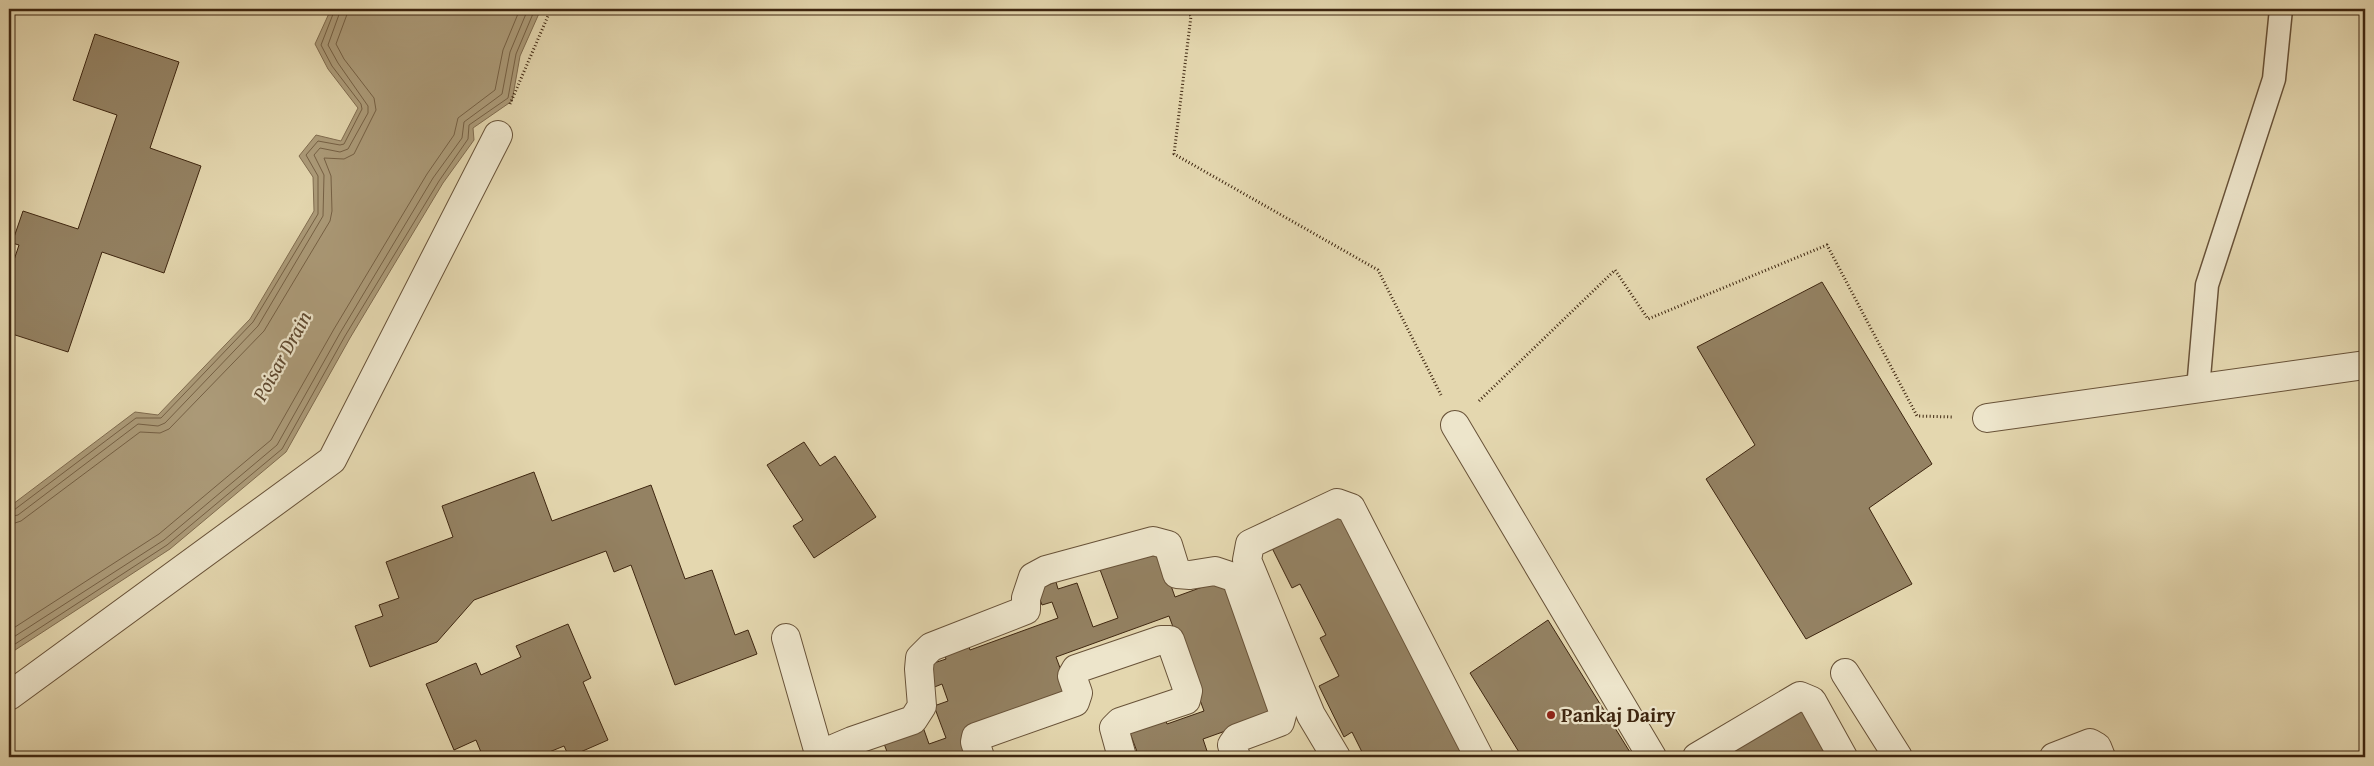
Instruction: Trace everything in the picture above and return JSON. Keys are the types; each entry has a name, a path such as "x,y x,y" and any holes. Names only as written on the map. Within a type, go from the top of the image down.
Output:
{"street":[{"path":"9,696 332,460 498,134"},
{"path":"1987,418 2365,365"},
{"path":"1455,424 1652,757"},
{"path":"1336,757 1311,715 1247,560 1250,544 1337,503 1351,508 1479,757"},
{"path":"786,638 819,756 852,741 870,747 913,720 922,706 920,658 931,647 1026,610 1026,598 1033,577 1046,570 1153,541 1168,545 1178,574 1190,575 1215,571 1236,578 1283,712 1280,722 1237,738 1232,745 1236,757"},
{"path":"980,757 974,742 976,737 1075,702 1078,693 1072,676 1076,669 1161,640 1170,640 1188,691 1186,700 1120,722 1114,728 1122,757"},
{"path":"1845,673 1898,757"},
{"path":"1697,757 1800,696 1812,700 1843,757"},
{"path":"2054,757 2090,743 2097,747 2101,757"}],"lane":[{"path":"2198,389 2206,286 2274,79 2281,9"}],"path":[{"path":"498,134 551,9"},
{"path":"1186,9 1191,16 1174,154 1378,270 1455,424 1615,270 1648,319 1827,245 1917,416 1987,418"}],"water":[{"name":"Poisar Drain","path":"331,9 541,9 520,56 512,101 473,128 474,140 443,183 350,338 286,452 170,549 9,654 9,507 135,412 158,415 250,319 314,211 313,177 299,156 316,135 341,141 358,108 328,69 315,44"}],"building":[{"path":"95,34 179,62 150,148 201,166 164,273 102,252 68,352 9,333 9,275 19,245 12,243 23,211 78,229 117,115 73,100"},
{"path":"1822,282 1932,464 1869,508 1912,584 1806,639 1706,479 1755,445 1697,347"},
{"path":"804,442 820,466 835,456 876,517 814,558 793,526 803,520 767,465"},
{"path":"534,472 552,521 651,485 685,579 712,570 735,635 748,630 757,654 675,685 631,565 614,572 606,551 474,600 437,642 370,667 355,626 383,616 379,605 399,598 386,562 453,537 442,506"},
{"path":"1343,511 1473,757 1360,757 1364,756 1352,732 1344,737 1319,686 1339,676 1320,638 1326,635 1300,584 1292,588 1271,546"},
{"path":"1157,546 1175,597 1227,578 1276,713 1203,739 1209,757 1139,757 1127,725 1163,712 1167,724 1204,711 1169,616 1056,657 1070,695 974,757 889,757 883,741 923,727 929,744 946,738 934,706 948,701 942,684 932,688 925,666 946,659 943,650 967,641 970,650 1058,618 1052,602 1042,605 1036,589 1056,582 1058,589 1077,583 1093,627 1118,618 1099,567"},
{"name":"Pankaj Dairy","path":"1548,620 1633,757 1522,757 1470,673"},
{"path":"568,624 591,678 583,682 608,740 569,757 564,746 537,757 483,757 476,740 454,750 426,684 476,663 481,675 521,657 516,646"},
{"path":"1799,703 1833,757 1713,757"}],"place":[{"name":"Pankaj Dairy","path":"1551,715"}]}
